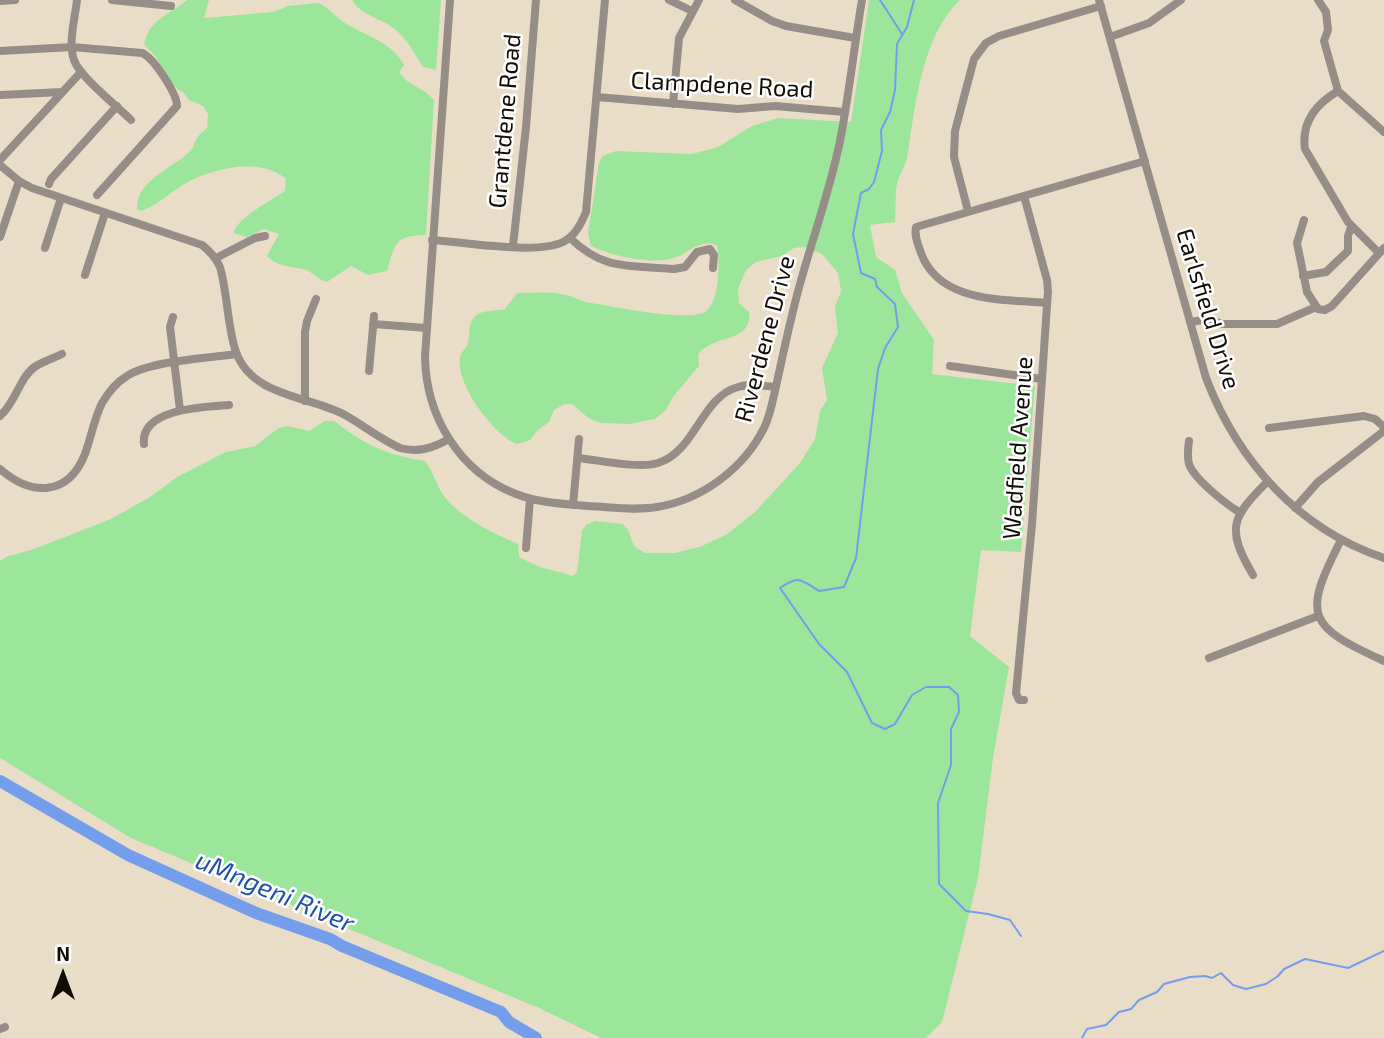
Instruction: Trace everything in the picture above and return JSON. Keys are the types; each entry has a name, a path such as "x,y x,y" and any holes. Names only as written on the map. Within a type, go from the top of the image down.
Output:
{"street":[{"path":"0,1 15,0"},
{"path":"77,0 72,47 74,61 81,72 131,120"},
{"path":"112,0 171,6"},
{"name":"Riverdene Drive","path":"450,0 426,328 426,382 438,421 468,464 490,481 530,499 621,508 658,507 699,493 734,468 765,427 799,287 839,143 862,0"},
{"name":"Grantdene Road","path":"513,246 536,0"},
{"path":"432,240 545,248 570,238 581,225 586,212 605,0"},
{"path":"669,0 692,11"},
{"path":"673,104 679,37 699,0"},
{"path":"735,0 786,26 855,38"},
{"path":"1110,37 1149,23 1181,0"},
{"path":"1318,0 1326,12 1328,30 1324,40 1338,91 1384,132"},
{"path":"968,211 953,144 978,51 999,36 1100,3"},
{"name":"Earlsfield Drive","path":"1100,3 1190,323 1215,401 1241,449 1267,482 1295,508 1341,540 1384,558"},
{"path":"0,51 72,47 145,54 152,59 174,93 177,106 97,195"},
{"path":"81,72 0,163 19,181 61,198 202,245 216,258 223,276 237,354 251,374 265,384 285,395 329,407 400,449 412,451 430,448 449,439"},
{"path":"1304,220 1297,243 1303,276 1307,292 1316,307 1325,310 1332,306 1382,250 1351,227 1309,159 1304,139 1312,112 1322,100 1338,91"},
{"path":"0,95 62,92"},
{"name":"Clampdene Road","path":"597,97 738,109 775,106 844,112"},
{"path":"49,184 117,106"},
{"path":"1046,303 959,292 940,281 924,261 915,228 1145,161"},
{"path":"0,237 19,181"},
{"name":"Wadfield Avenue","path":"1024,196 1047,280 1032,524 1016,693 1019,700 1024,700"},
{"path":"45,248 61,198"},
{"path":"85,275 105,213"},
{"path":"1303,276 1326,272 1348,251 1351,227"},
{"path":"216,258 255,238 265,236"},
{"path":"570,238 584,253 604,262 674,269 685,267 697,252 710,249 714,255 713,268"},
{"path":"305,401 305,332 316,299"},
{"path":"1190,323 1210,319 1221,324 1277,324 1316,307"},
{"path":"173,317 170,327 180,410"},
{"path":"369,372 373,320 426,328"},
{"path":"0,416 12,403 35,366 62,354"},
{"path":"0,469 27,487 51,488 62,484 71,476 84,456 102,404 117,384 137,370 237,354"},
{"path":"950,366 1042,379"},
{"path":"578,458 656,463 680,449 726,392 749,385 776,387"},
{"path":"144,444 149,428 169,413 229,405"},
{"path":"1269,428 1364,416 1375,419 1384,429 1318,482 1295,508"},
{"path":"573,505 579,439"},
{"path":"1189,441 1188,459 1191,470 1214,493 1239,512"},
{"path":"1253,575 1237,546 1236,530 1239,512 1267,482"},
{"path":"526,548 530,499"},
{"path":"1341,540 1319,585 1318,616 1339,639 1384,662"},
{"path":"1209,658 1318,616"}],"green space":[{"path":"187,0 209,0 204,18 273,12 288,6 318,3 345,23 392,50 404,65 399,72 403,77 434,100 426,235 402,239 392,253 387,271 368,275 351,266 327,282 306,270 281,265 267,256 279,234 264,229 247,237 234,233 247,216 285,191 286,179 264,168 237,167 211,173 188,182 141,211 137,209 138,199 149,182 191,150 207,128 208,114 203,106 189,100 178,90 144,44 156,22"},
{"path":"352,0 441,0 436,70 423,67 397,31 361,10"},
{"path":"869,0 960,0 936,33 928,53 917,96 907,158 897,184 895,222 870,225 876,257 895,270 902,293 934,340 932,374 1035,386 1021,552 981,550 970,636 1009,667 993,758 978,878 942,1022 926,1038 601,1038 539,1008 131,838 0,758 0,561 111,519 150,497 177,477 226,452 255,446 279,428 288,426 309,431 325,421 334,421 376,448 425,461 444,496 468,518 518,544 519,557 540,567 573,576 577,572 582,531 586,525 595,521 623,524 634,546 645,553 675,553 702,546 727,534 755,512 800,463 815,439 820,411 827,400 822,368 838,333 835,307 841,291 838,273 822,254 804,247 794,248 782,256 756,262 746,270 738,289 739,303 749,312 745,329 704,348 698,355 699,366 672,398 666,410 655,419 629,424 601,423 588,418 572,404 565,404 554,410 549,422 530,440 517,444 497,430 478,407 463,380 460,357 468,343 471,323 475,317 484,312 505,309 517,293 560,294 586,302 665,314 695,315 705,312 714,300 716,291 717,245 696,246 668,260 621,256 591,246 588,233 599,162 603,156 616,151 692,154 718,147 752,126 778,118 851,122"}],"waterway":[{"path":"880,0 902,34"},
{"path":"914,0 907,27 897,44 895,90 890,112 881,130 882,151 874,182 869,189 861,193 853,234 861,273 875,279 877,287 895,304 898,327 885,348 878,369 856,558 844,587 819,591 803,581 796,580 780,588 819,644 847,672 872,723 885,729 895,724 912,695 926,687 949,687 958,695 959,712 951,729 951,765 938,803 939,884 966,911 1010,920 1021,936"},
{"name":"uMngeni River","path":"0,781 128,855 256,913 330,939 501,1012 509,1022 536,1038"},
{"path":"1082,1038 1087,1029 1106,1025 1119,1012 1131,1009 1139,1000 1157,992 1164,984 1190,977 1212,978 1221,973 1233,985 1246,989 1266,984 1284,969 1305,959 1348,968 1384,951"}]}
